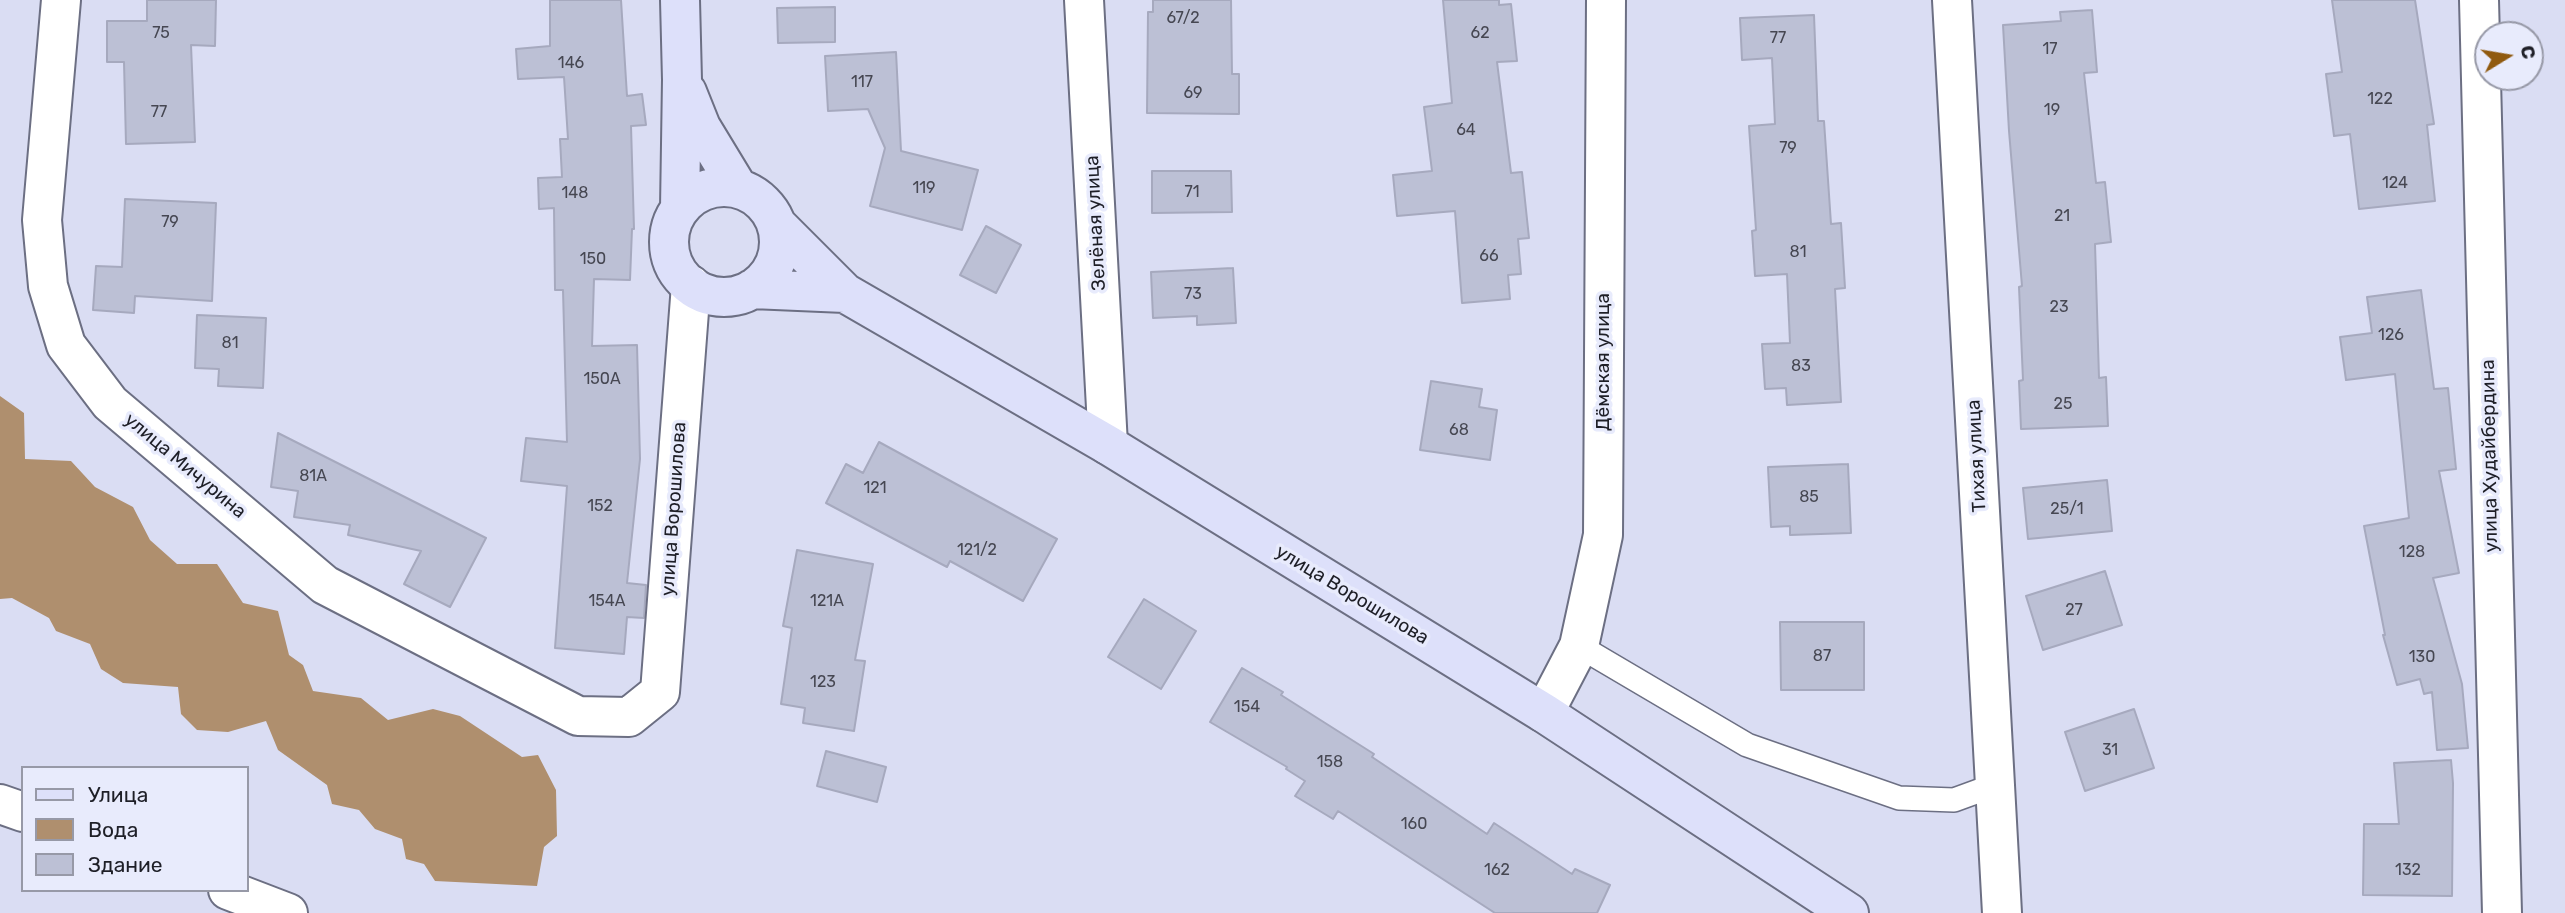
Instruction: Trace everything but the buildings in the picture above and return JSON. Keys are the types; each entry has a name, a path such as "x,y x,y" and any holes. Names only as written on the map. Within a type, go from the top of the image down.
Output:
{"street":[{"name":"улица Мичурина","path":"61,0 42,220 48,286 66,345 110,403 324,585 578,716 629,717"},
{"path":"680,0 680,208"},
{"name":"Зелёная улица","path":"1084,0 1108,445"},
{"name":"Дёмская улица","path":"1544,713 1579,646 1603,535 1606,0"},
{"name":"Тихая улица","path":"1952,0 2002,913"},
{"name":"улица Худайбердина","path":"2479,0 2502,913"},
{"path":"682,80 701,127 738,188"},
{"path":"716,187 738,188 765,205 776,224 779,245 768,275 742,294 720,297 700,291 676,269 670,249 671,227 680,208 696,194 716,187"},
{"name":"улица Ворошилова","path":"776,224 845,293 1108,445 1544,713 1849,913"},
{"name":"улица Ворошилова","path":"629,717 660,692 691,285"},
{"name":"улица Ворошилова","path":"752,289 845,293"},
{"path":"0,804 21,811"},
{"path":"233,892 288,913"}],"lane":[{"path":"1579,646 1747,745 1899,798 1954,800 1995,785"}],"water":[{"path":"0,396 24,413 25,459 71,461 95,487 133,507 150,540 177,564 217,564 243,603 278,611 289,655 303,665 313,691 361,698 388,720 433,709 460,716 522,757 538,755 556,790 557,836 544,847 537,886 435,881 424,864 406,859 402,839 375,829 359,810 332,804 327,785 278,750 266,721 228,732 197,730 181,714 178,687 123,683 101,669 90,644 56,631 49,618 12,598 0,599"}]}
